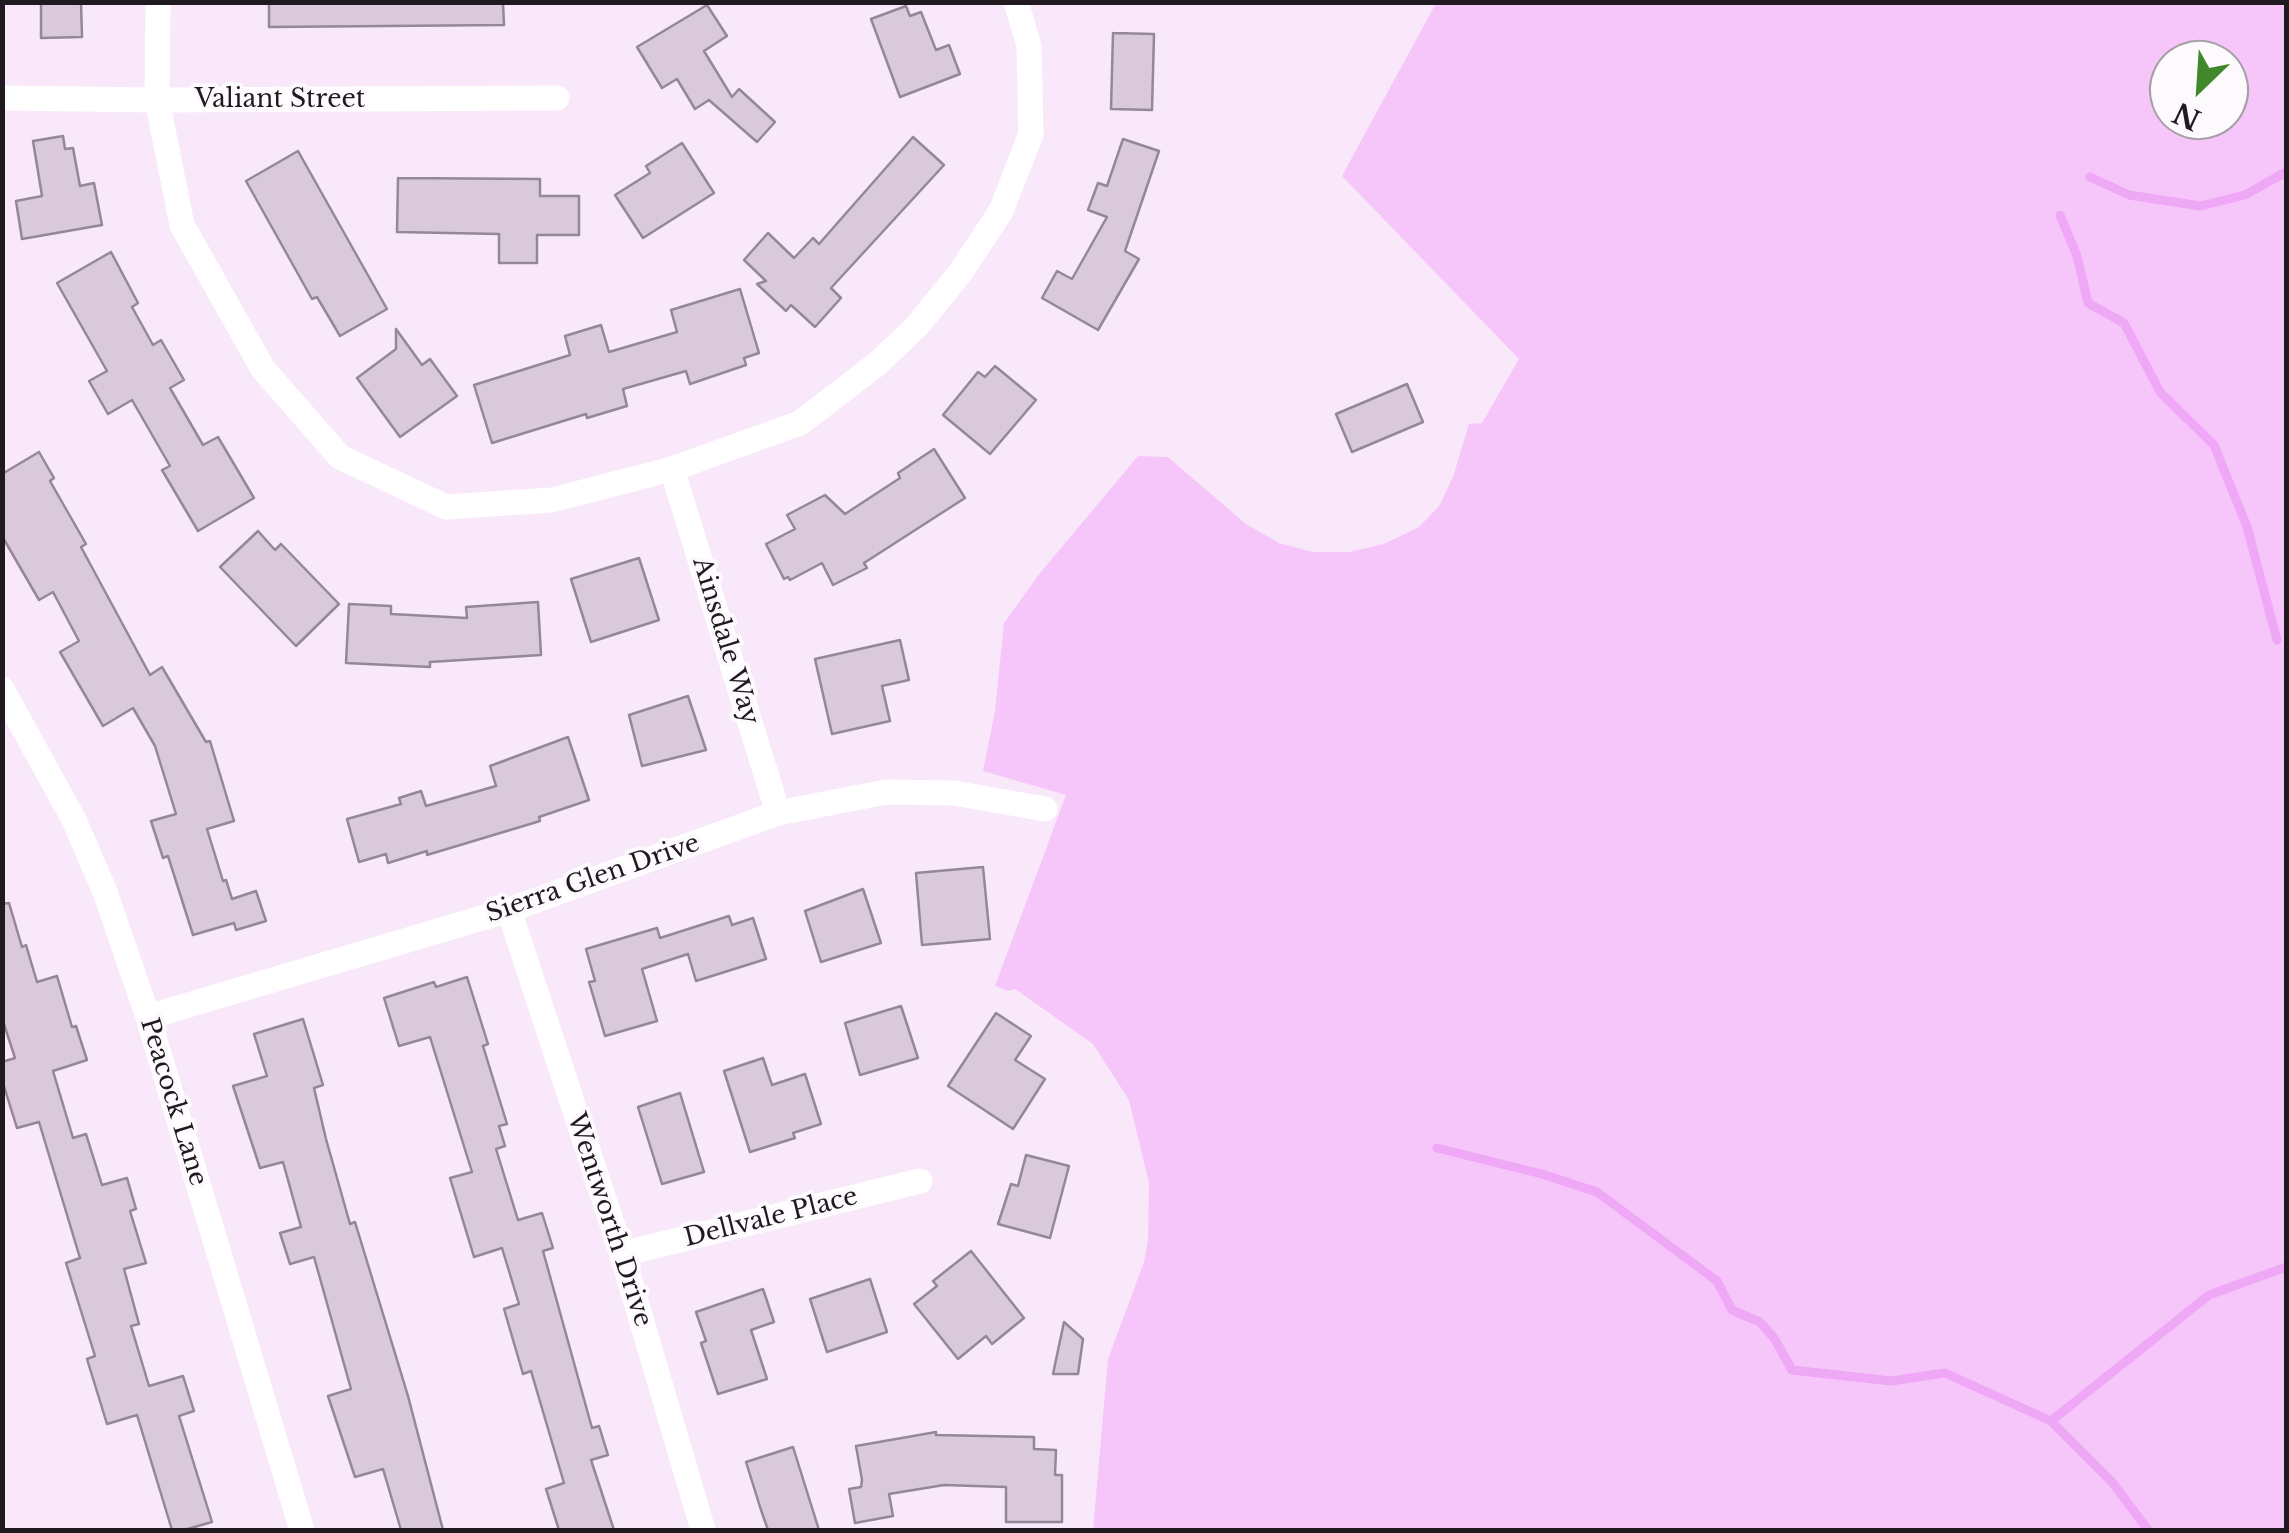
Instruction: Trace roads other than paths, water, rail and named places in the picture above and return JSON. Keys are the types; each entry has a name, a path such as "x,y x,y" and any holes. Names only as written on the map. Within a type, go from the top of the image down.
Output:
{"street":[{"path":"158,2 157,100 182,225 263,369 340,458 446,507 552,500 672,469 800,423 877,364 917,326 960,273 1001,210 1031,134 1029,46 1016,2"},
{"name":"Valiant Street","path":"2,98 557,98"},
{"name":"Ainsdale Way","path":"672,469 778,813"},
{"name":"Peacock Lane","path":"2,690 90,854 148,1017 302,1530"},
{"name":"Sierra Glen Drive","path":"148,1017 508,910 778,813 886,792 954,793 1046,809"},
{"name":"Wentworth Drive","path":"508,910 622,1254 703,1530"},
{"name":"Dellvale Place","path":"622,1254 920,1181"}],"waterway":[{"path":"2090,177 2129,195 2200,206 2245,195 2286,172"},
{"path":"2060,215 2077,256 2088,303 2124,323 2160,392 2214,445 2247,527 2277,640"},
{"path":"1437,1148 1597,1192 1717,1281 1732,1310 1760,1322 1792,1370 1891,1381 1945,1373 2051,1421 2209,1295 2286,1267"},
{"path":"2051,1421 2112,1482 2148,1530"}]}
